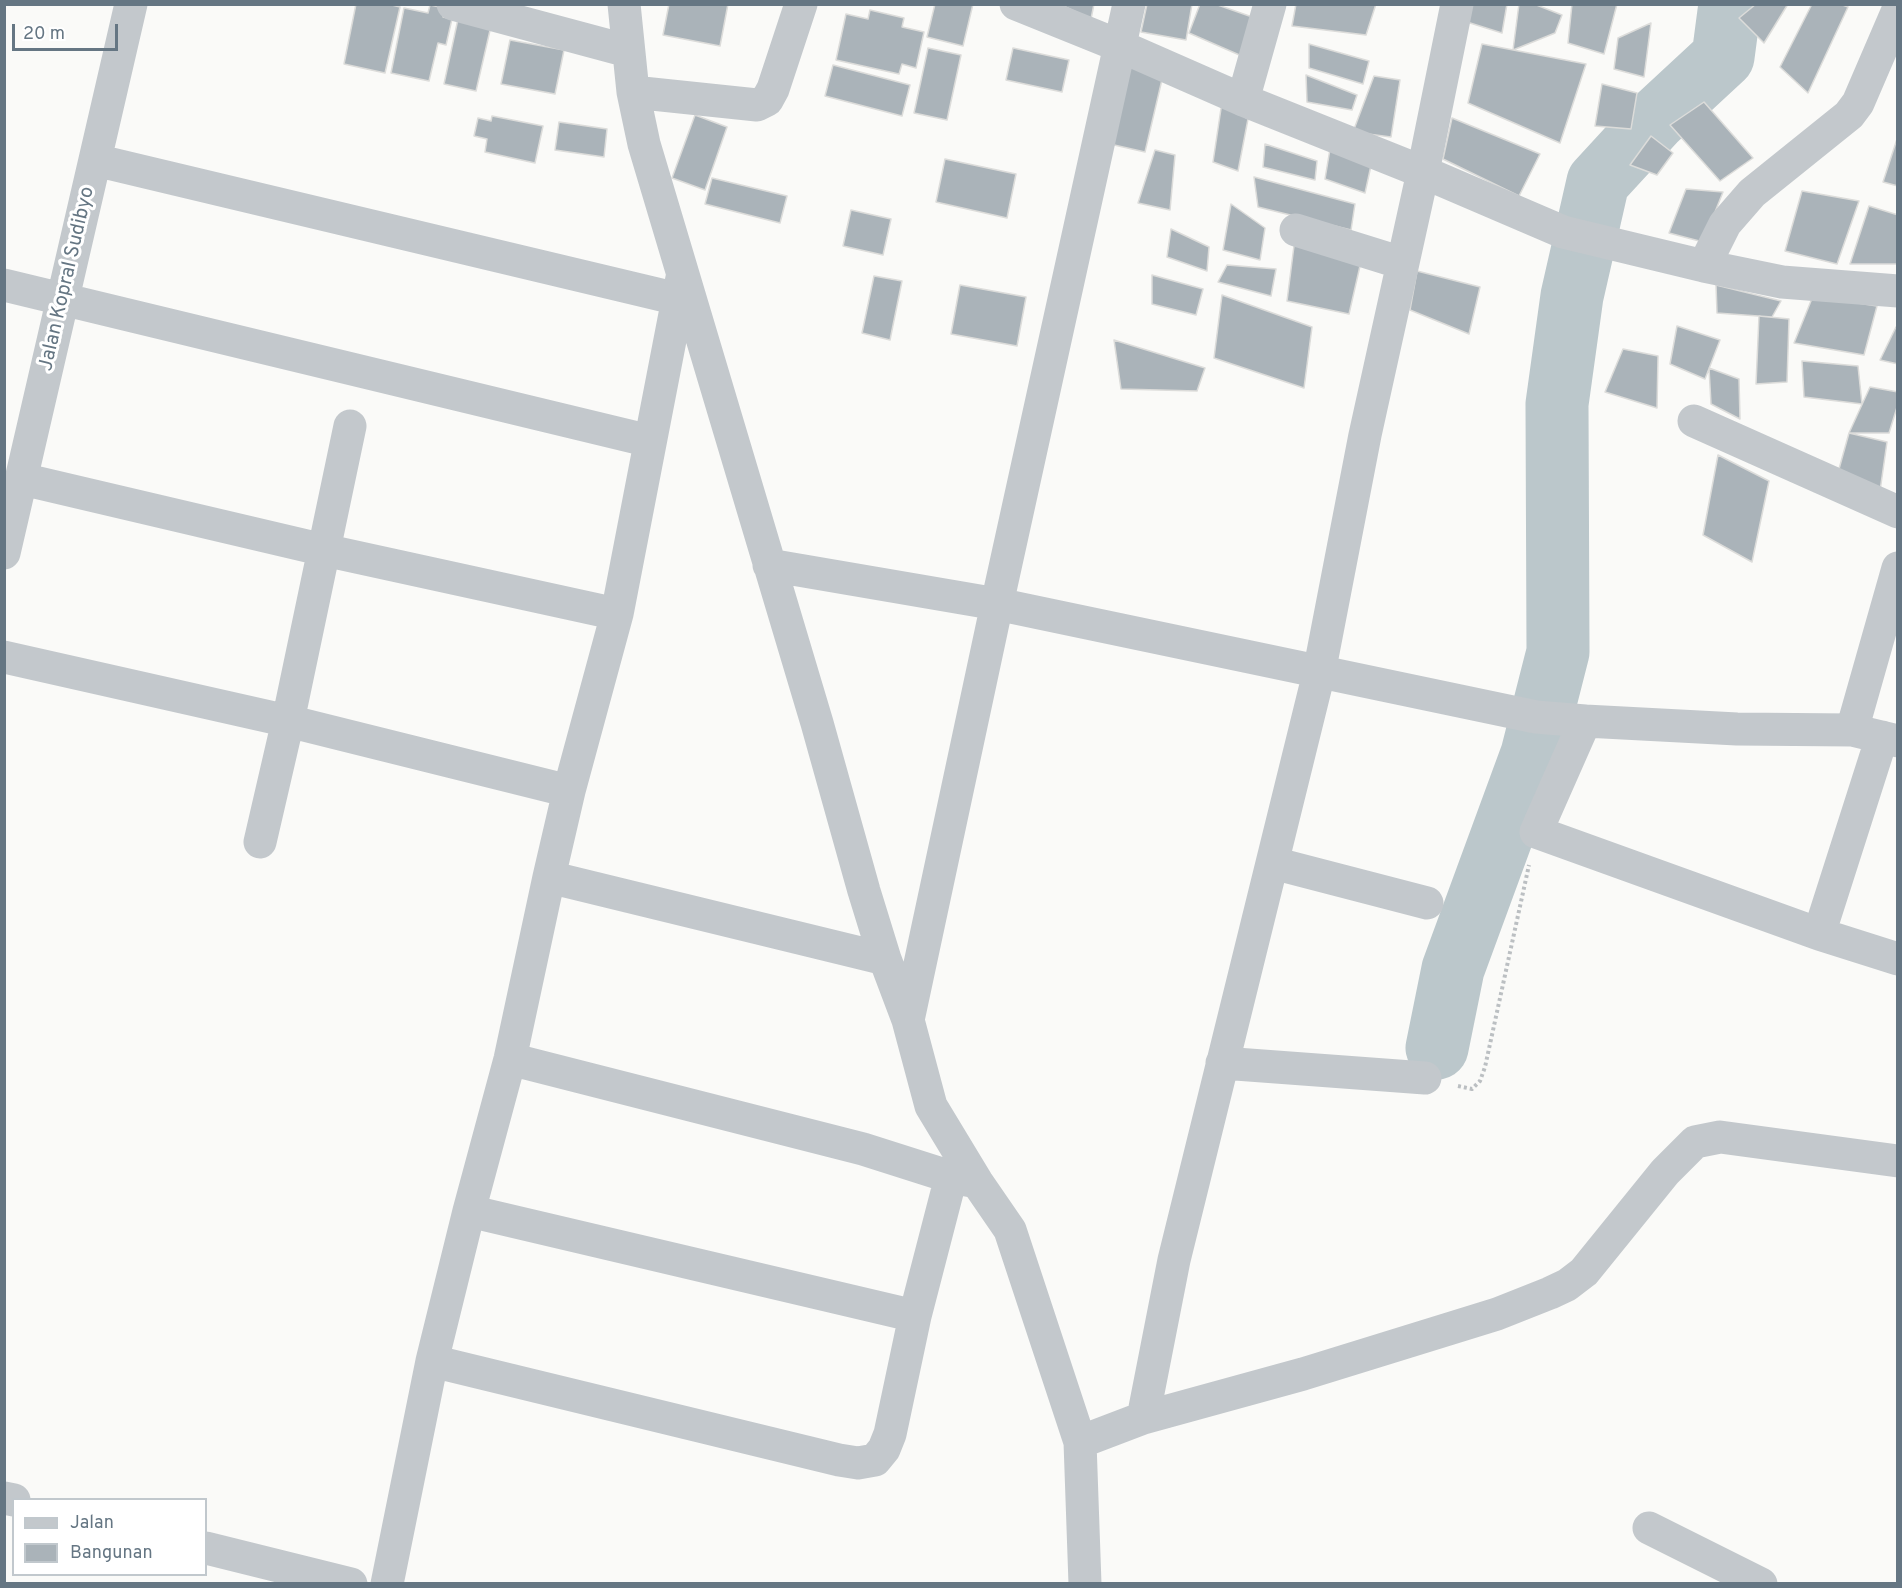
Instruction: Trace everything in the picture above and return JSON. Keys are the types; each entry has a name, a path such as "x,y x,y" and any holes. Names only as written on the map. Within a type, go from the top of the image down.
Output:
{"street":[{"name":"Jalan Kopral Sudibyo","path":"4,553 131,4"},
{"path":"453,4 628,51"},
{"path":"624,4 633,92 680,287 769,565 817,723 864,891 885,959 908,1020 931,1106 964,1179 1010,1230 1080,1442 1085,1584"},
{"path":"633,92 757,105 767,100 773,89 801,4"},
{"path":"1016,4 1563,232 1782,282 1898,291"},
{"path":"908,1020 1129,4"},
{"path":"1243,100 1270,4"},
{"path":"1143,1418 1174,1260 1319,673 1365,435 1423,172 1457,4"},
{"path":"1704,266 1715,239 1752,193 1849,115 1858,103 1898,10"},
{"path":"95,160 680,287"},
{"path":"1296,230 1402,263"},
{"path":"4,285 650,441"},
{"path":"387,1584 432,1361 510,1059 549,877 617,614 680,287"},
{"path":"1694,421 1898,512"},
{"path":"260,842 288,722 350,426"},
{"path":"21,479 324,550 617,614"},
{"path":"769,565 997,604 1536,717 1877,736"},
{"path":"1819,934 1877,736 1898,568"},
{"path":"4,657 288,722 570,791"},
{"path":"1578,721 1536,832 1819,934 1898,959"},
{"path":"1273,863 1427,903"},
{"path":"549,877 885,959"},
{"path":"510,1059 863,1149 964,1179"},
{"path":"1222,1063 1425,1078"},
{"path":"1080,1442 1143,1418 1303,1374 1497,1314 1567,1285 1584,1272 1665,1172 1695,1142 1720,1137 1898,1161"},
{"path":"432,1361 839,1460 858,1463 875,1460 887,1442 915,1316 964,1179"},
{"path":"469,1211 915,1316"},
{"path":"1649,1528 1761,1584"},
{"path":"207,1548 351,1584"}],"path":[{"path":"1425,1078 1472,1089 1480,1082 1536,832"}],"building":[{"path":"356,4 388,4 400,7 385,73 344,64"},
{"path":"669,4 728,4 720,46 663,35"},
{"path":"935,4 973,4 963,46 927,37"},
{"path":"1059,4 1094,4 1091,19"},
{"path":"1147,4 1192,4 1186,40 1141,32"},
{"path":"1200,4 1215,4 1255,18 1244,57 1189,33"},
{"path":"1296,4 1376,4 1366,35 1292,26"},
{"path":"1470,4 1507,4 1502,33 1467,22"},
{"path":"1519,4 1534,4 1562,15 1555,33 1513,50"},
{"path":"1572,4 1617,4 1604,54 1568,43"},
{"path":"1756,4 1788,4 1764,43 1739,18"},
{"path":"1812,4 1840,4 1848,7 1808,93 1780,67"},
{"path":"430,5 445,8 443,17 452,19 446,45 438,43 429,81 391,73 404,8 428,13"},
{"path":"870,10 904,18 902,27 924,32 916,68 902,64 899,74 836,60 846,14 868,19"},
{"path":"458,19 491,26 476,91 444,84"},
{"path":"1651,23 1644,77 1614,69 1618,38"},
{"path":"510,40 564,50 555,94 501,84"},
{"path":"1309,44 1369,61 1363,84 1309,68"},
{"path":"1482,44 1586,64 1560,143 1468,103"},
{"path":"928,48 961,55 947,120 914,113"},
{"path":"1013,48 1069,60 1062,92 1006,80"},
{"path":"1120,61 1164,71 1145,152 1101,142"},
{"path":"833,65 910,85 902,116 825,96"},
{"path":"1306,75 1357,95 1352,110 1307,102"},
{"path":"1374,76 1400,80 1391,137 1353,132"},
{"path":"1602,84 1637,93 1631,129 1595,126"},
{"path":"1222,102 1248,119 1238,171 1213,162"},
{"path":"1704,102 1753,158 1720,181 1670,125"},
{"path":"695,115 727,127 705,190 672,178"},
{"path":"492,116 543,126 535,163 485,152 487,139 474,136 478,118 491,121"},
{"path":"1452,118 1540,154 1519,196 1443,159"},
{"path":"559,122 607,129 604,157 555,150"},
{"path":"1651,136 1673,153 1657,175 1630,165"},
{"path":"1898,136 1898,186 1883,182"},
{"path":"1265,144 1317,161 1315,180 1263,167"},
{"path":"1330,149 1372,161 1365,193 1325,179"},
{"path":"1155,150 1175,155 1170,210 1138,203"},
{"path":"945,159 1016,174 1007,218 936,202"},
{"path":"1254,177 1355,204 1351,230 1258,207"},
{"path":"712,178 787,196 780,223 705,204"},
{"path":"1686,189 1723,192 1703,242 1669,233"},
{"path":"1802,191 1859,201 1837,264 1785,251"},
{"path":"1231,204 1265,228 1260,260 1223,250"},
{"path":"1869,206 1898,215 1898,264 1850,264"},
{"path":"851,210 891,219 883,255 843,246"},
{"path":"1171,229 1209,247 1207,271 1167,257"},
{"path":"1296,230 1360,266 1349,314 1287,301"},
{"path":"1227,265 1276,269 1271,296 1218,282"},
{"path":"1417,271 1480,287 1469,334 1410,310"},
{"path":"1152,275 1203,289 1196,315 1152,304"},
{"path":"874,276 902,281 890,340 862,333"},
{"path":"960,285 1026,297 1017,346 951,334"},
{"path":"1716,285 1781,301 1772,317 1717,313"},
{"path":"1222,295 1312,327 1304,388 1214,358"},
{"path":"1813,296 1877,306 1864,355 1794,343"},
{"path":"1759,316 1789,319 1787,382 1756,384"},
{"path":"1677,326 1720,340 1705,379 1670,364"},
{"path":"1896,327 1898,328 1898,364 1880,360"},
{"path":"1114,340 1205,368 1197,391 1121,389"},
{"path":"1623,349 1658,356 1657,408 1605,392"},
{"path":"1802,361 1858,366 1862,404 1804,397"},
{"path":"1709,368 1739,379 1740,419 1711,404"},
{"path":"1870,387 1898,392 1898,404 1889,433 1849,433"},
{"path":"1849,433 1887,442 1880,491 1839,469"},
{"path":"1718,455 1769,481 1752,562 1703,535"}],"waterway":[{"path":"1437,1048 1453,969 1532,754 1558,652 1557,404 1572,296 1598,182 1655,120 1723,57 1730,4"}]}
